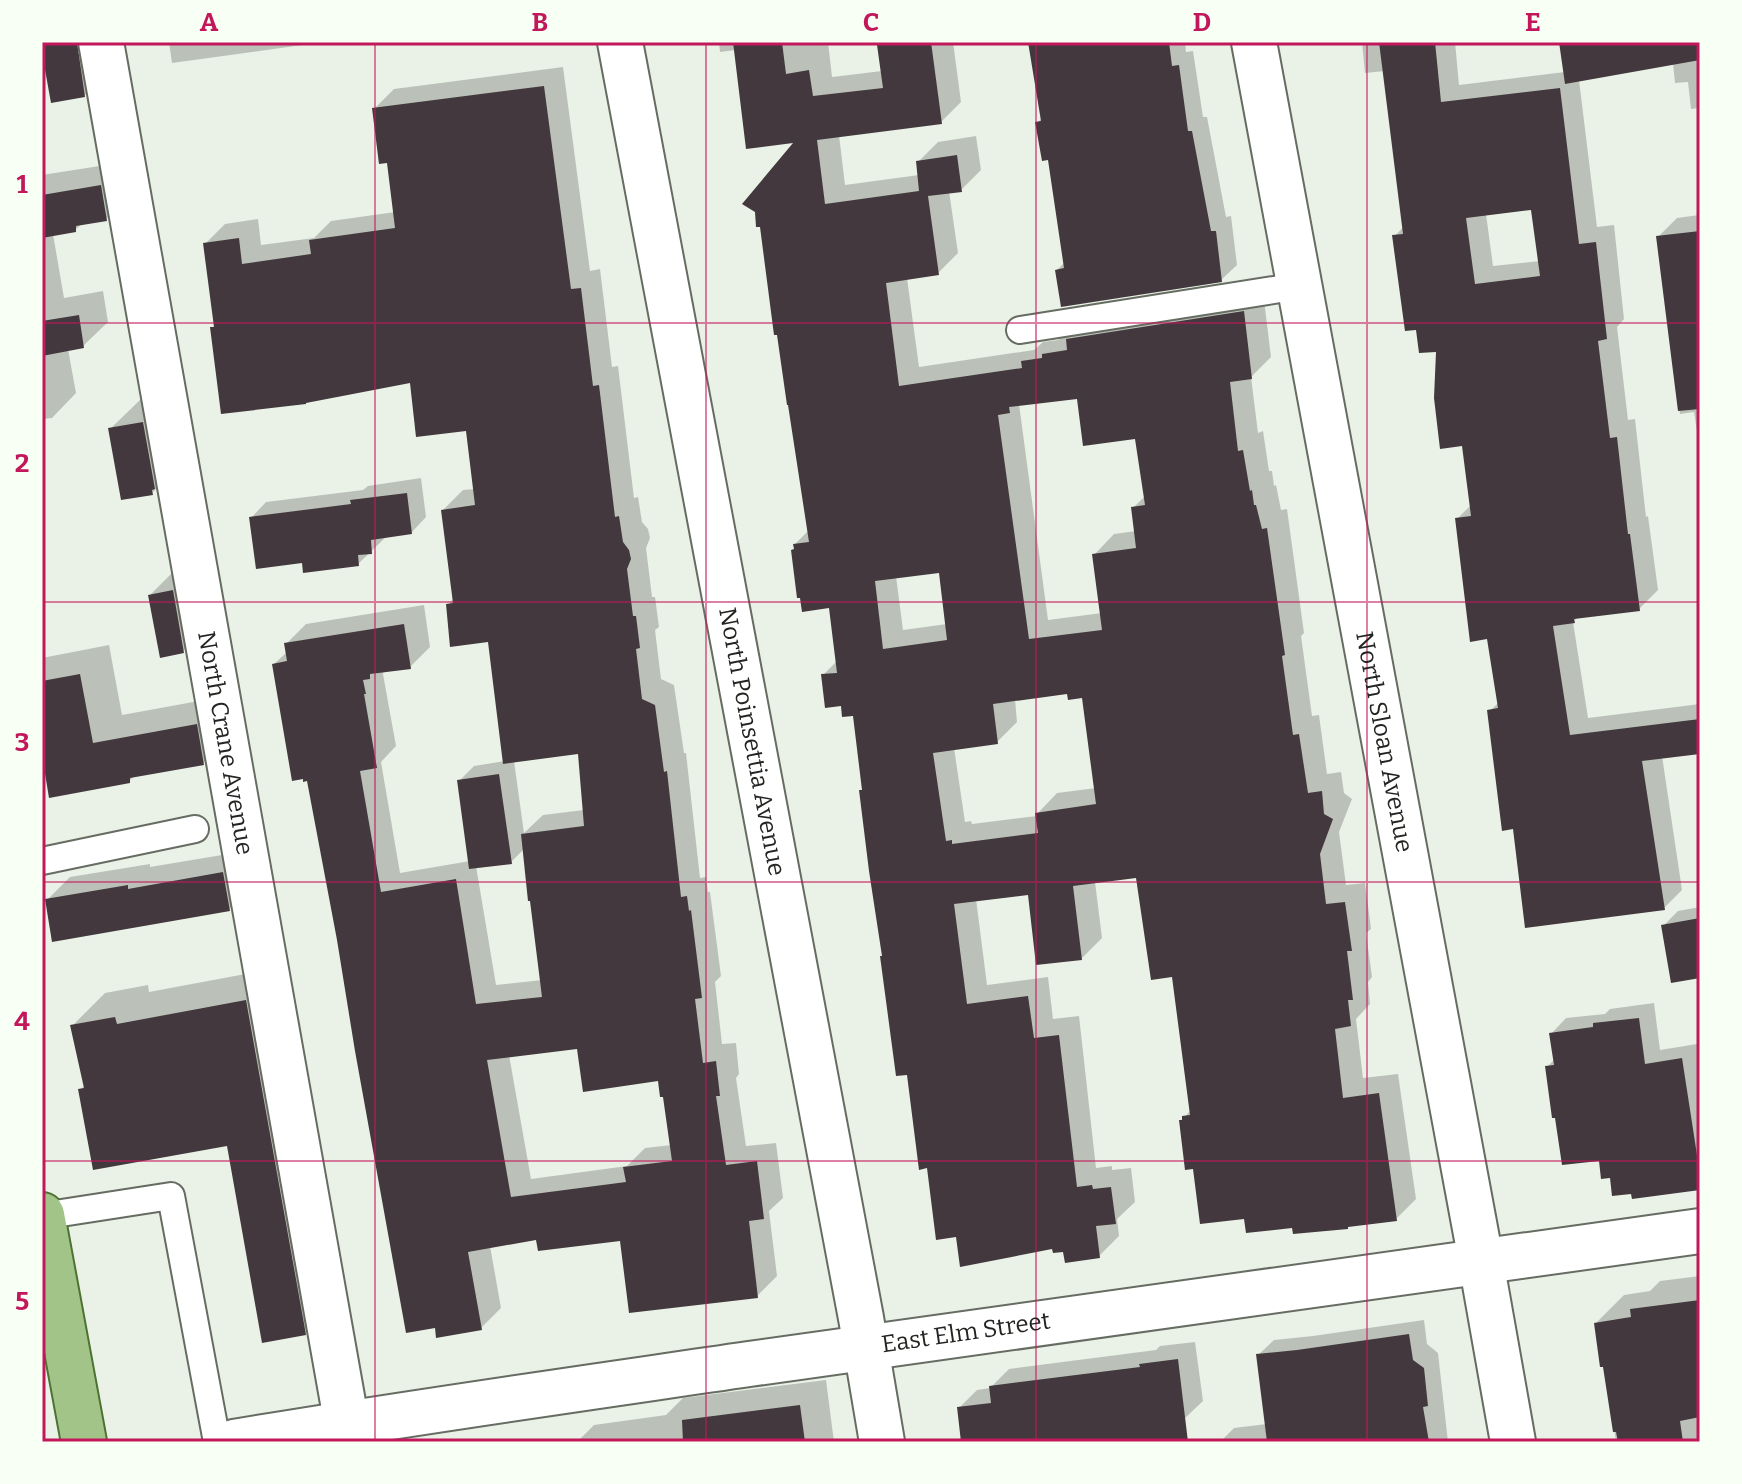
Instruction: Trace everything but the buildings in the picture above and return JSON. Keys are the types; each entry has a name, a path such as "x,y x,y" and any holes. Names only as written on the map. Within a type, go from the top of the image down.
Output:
{"main road":[{"path":"42,1215 84,1442"}],"street":[{"name":"North Crane Avenue","path":"101,42 349,1433"},
{"name":"North Poinsettia Avenue","path":"620,42 882,1442"},
{"name":"North Sloan Avenue","path":"1254,42 1513,1442"},
{"name":"East Elm Street","path":"234,1442 349,1433 865,1347 1700,1231"}],"lane":[{"path":"1020,330 1299,286"},
{"path":"42,861 195,829"},
{"path":"42,1215 171,1196 217,1442"}]}
